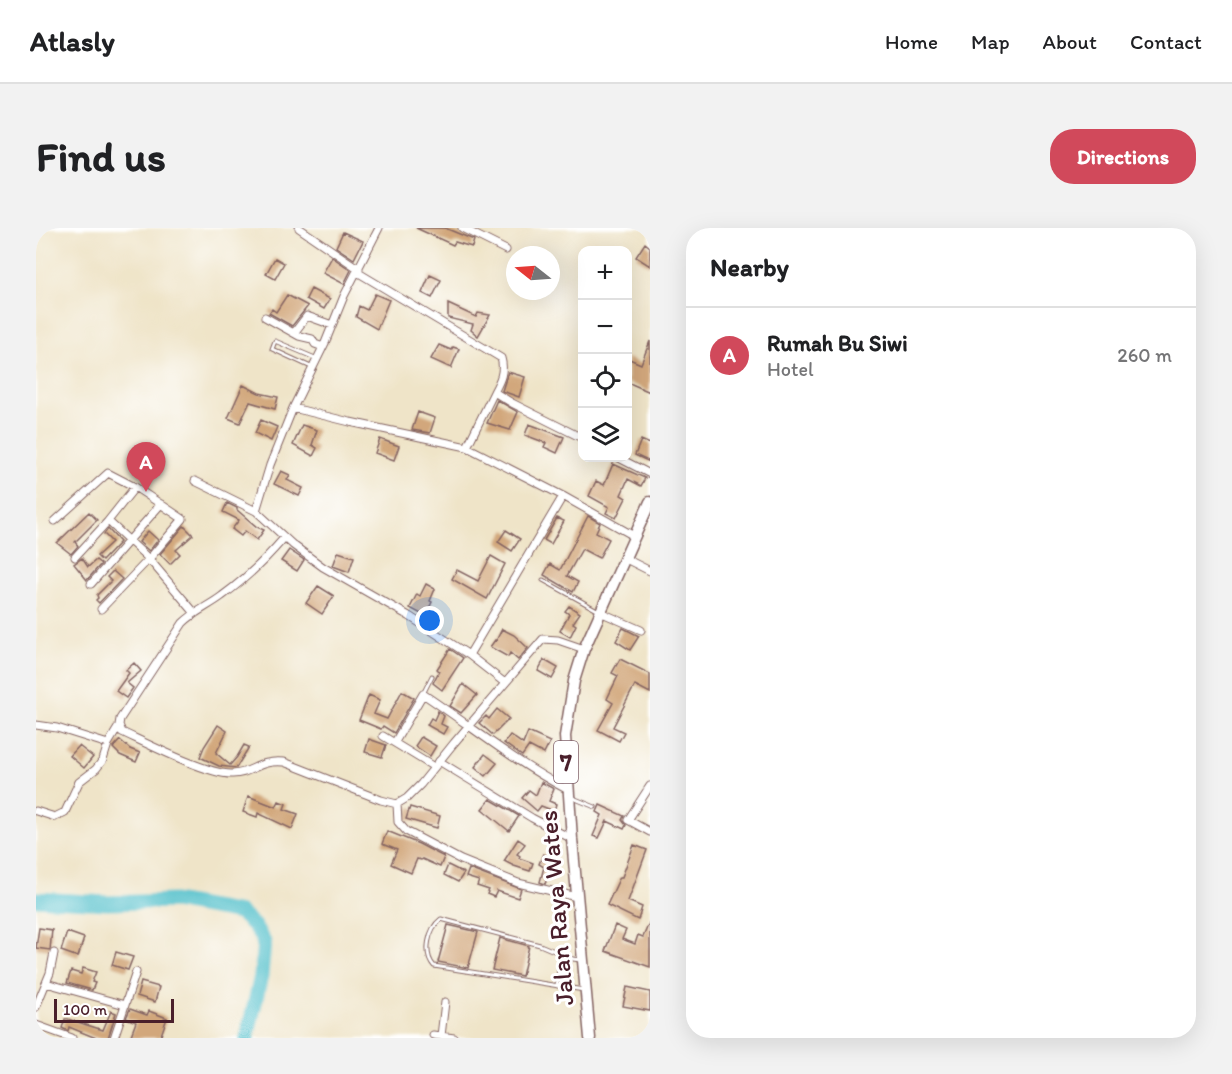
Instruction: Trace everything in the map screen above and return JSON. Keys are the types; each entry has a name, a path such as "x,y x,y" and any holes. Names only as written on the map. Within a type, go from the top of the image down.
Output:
{"highway":[{"name":"Jalan Raya Wates","path":"590,1038 565,736 574,681 584,649 650,502"}],"street":[{"path":"299,228 358,271 501,358 502,375 467,447"},
{"path":"256,511 270,465 293,408 323,347 344,296 379,228"},
{"path":"462,228 506,250"},
{"path":"294,333 308,316 332,325"},
{"path":"265,317 323,347"},
{"path":"494,392 512,404 578,436"},
{"path":"293,408 467,447 563,496 634,536"},
{"path":"627,462 650,474"},
{"path":"55,520 104,474 112,474 135,487 183,519 149,559 101,609"},
{"path":"195,481 256,511 284,537 323,567 410,616 469,655 505,683"},
{"path":"75,557 135,487"},
{"path":"469,655 563,496"},
{"path":"91,584 161,504"},
{"path":"108,521 149,559 194,612"},
{"path":"36,811 55,817 65,812 79,782 96,769 103,760 120,719 183,622 194,612 217,600 244,579 265,560 284,537"},
{"path":"624,558 650,572"},
{"path":"600,612 641,630"},
{"path":"119,725 122,732 215,771 233,774 267,761 284,762 381,800 397,804 407,798 543,639 558,640 584,649"},
{"path":"395,742 423,694 568,793"},
{"path":"36,724 108,744"},
{"path":"383,736 572,838"},
{"path":"650,786 628,820 650,832"},
{"path":"397,804 398,822 406,831 460,861 518,883 577,897"},
{"path":"36,1006 46,983 54,953"},
{"path":"114,1038 136,972"},
{"path":"46,983 125,1005"},
{"path":"445,1002 437,1036 454,1038"},
{"path":"36,1025 72,1038"}],"lane":[{"path":"313,368 272,348 276,341 317,359"},
{"path":"543,580 600,612"},
{"path":"423,694 432,676"},
{"path":"568,793 595,807"},
{"path":"583,961 540,945 441,919 436,923 432,932 427,954 434,966 586,990"},
{"path":"557,986 561,953"}],"building":[{"path":"416,228 445,228 474,240 472,247 455,242 453,245"},
{"path":"343,232 363,241 354,259 336,247"},
{"path":"645,243 650,247 650,266 636,257"},
{"path":"332,257 351,270 344,284 323,273"},
{"path":"275,258 284,263 275,279 266,274"},
{"path":"430,275 441,280 432,298 422,293"},
{"path":"311,289 330,299 324,309 306,299"},
{"path":"375,294 389,300 377,329 356,317 359,306 367,310"},
{"path":"287,295 308,306 292,326 269,313 272,309 276,312"},
{"path":"448,304 476,317 478,313 490,315 478,336 471,330 473,324 448,318"},
{"path":"650,341 650,392 632,384 632,360 641,364"},
{"path":"439,345 451,350 453,347 459,349 451,368 431,359"},
{"path":"508,372 525,377 519,397 502,391"},
{"path":"243,385 259,393 278,397 275,409 250,402 240,423 228,418"},
{"path":"497,400 518,412 510,430 487,423"},
{"path":"418,412 435,418 430,433 412,430"},
{"path":"261,420 277,427 271,441 255,433"},
{"path":"529,424 564,437 557,453 544,447 546,443 525,435"},
{"path":"302,425 317,430 312,445 317,448 313,456 293,445"},
{"path":"380,439 399,446 394,460 375,453"},
{"path":"641,440 650,444 650,462 635,455"},
{"path":"613,464 645,478 641,486 628,479 621,495 626,498 616,518 606,513 609,507 589,496 596,481 604,485"},
{"path":"281,471 290,475 287,480 303,488 299,496 274,484"},
{"path":"227,503 237,508 257,527 264,530 257,540 245,531 241,536 232,529 239,520 223,512"},
{"path":"89,512 97,520 75,542 78,546 71,554 57,543"},
{"path":"588,516 600,523 596,532 609,539 599,558 582,549 567,576 578,582 573,592 544,575 550,564 560,570"},
{"path":"557,518 564,521 551,544 544,540"},
{"path":"184,526 193,535 176,550 180,554 170,564 160,554"},
{"path":"108,529 120,542 102,561 97,556 112,542 104,534"},
{"path":"506,530 520,539 512,551 498,542"},
{"path":"148,531 158,540 149,551 139,542"},
{"path":"289,550 304,560 297,571 281,561"},
{"path":"338,552 354,557 349,572 333,566"},
{"path":"491,556 505,564 487,599 452,579 457,570 478,581"},
{"path":"82,558 88,567 96,560 101,564 87,580 74,564"},
{"path":"113,571 122,579 99,603 96,600 97,595 111,581 107,577"},
{"path":"426,584 435,589 425,616 410,608 417,594 420,596"},
{"path":"318,586 334,596 322,614 306,603"},
{"path":"569,606 580,613 573,623 576,625 570,637 560,631 569,614 565,611"},
{"path":"623,628 639,636 630,650 616,641"},
{"path":"502,629 514,635 528,648 518,660 510,653 508,657 490,647"},
{"path":"450,649 463,658 442,690 433,683 439,671 437,669"},
{"path":"620,659 650,674 650,693 635,685 613,727 624,732 619,741 598,730 613,703 607,699 618,676 612,673"},
{"path":"544,660 558,668 552,679 538,671"},
{"path":"134,663 141,671 127,683 133,688 126,698 116,691 129,673 126,670"},
{"path":"463,684 477,695 461,713 450,706"},
{"path":"402,691 414,698 394,733 383,726 381,729 359,720 369,695 380,700 374,714 387,719"},
{"path":"497,709 509,719 493,735 479,723 486,716 489,719"},
{"path":"438,711 444,716 441,724 447,727 443,734 427,725 431,718 434,720"},
{"path":"218,725 227,731 216,753 230,765 244,745 249,747 236,768 219,766 200,757"},
{"path":"528,732 550,742 544,754 529,746 522,756 504,743 510,735 523,744"},
{"path":"421,737 436,746 430,756 415,746"},
{"path":"369,739 386,745 382,757 365,752"},
{"path":"120,740 130,749 140,753 136,762 120,755 113,748"},
{"path":"79,746 93,757 84,768 70,756"},
{"path":"485,754 497,763 486,776 475,767"},
{"path":"541,782 554,789 549,801 556,804 554,811 541,806 537,811 522,798 529,790 536,795"},
{"path":"248,796 276,807 279,801 286,804 284,809 298,814 292,829 258,813 257,817 243,812"},
{"path":"490,799 519,816 509,831 482,809"},
{"path":"600,805 624,816 622,820 626,825 624,829 607,821 599,838 593,836 602,815 597,812"},
{"path":"410,807 440,816 437,828 406,819"},
{"path":"387,831 444,857 440,867 417,859 411,873 391,864 397,850 382,844"},
{"path":"518,839 525,844 517,854 519,858 533,863 530,871 504,861"},
{"path":"634,845 647,850 628,901 642,907 638,920 607,905 622,877"},
{"path":"543,854 555,859 545,884 540,882 544,867 539,864"},
{"path":"448,865 464,873 458,882 444,875"},
{"path":"469,869 521,889 518,898 497,891 494,897 487,894 489,890 477,886 479,881 466,877"},
{"path":"650,921 650,967 605,951 615,925 626,930 622,939 635,944 638,935 643,937"},
{"path":"448,925 478,932 468,968 438,962"},
{"path":"39,928 52,930 50,950 36,948"},
{"path":"67,932 84,938 78,957 61,951"},
{"path":"500,938 529,946 522,976 492,970"},
{"path":"116,952 133,957 128,970 112,965"},
{"path":"83,968 96,972 92,990 67,983 71,971 81,974"},
{"path":"141,982 159,987 155,1002 137,996"},
{"path":"627,987 650,992 650,1011 623,1006"},
{"path":"130,1009 147,1015 149,1011 167,1018 160,1038 130,1038 136,1022 126,1018"},
{"path":"111,1011 116,1013 108,1038 96,1038 69,1027 68,1031 62,1028 65,1019 68,1019 103,1030"}],"waterway":[{"path":"36,899 107,903 174,901 240,913 254,926 264,942 261,976 247,1038"}],"place":[{"name":"Rumah Bu Siwi","path":"146,492"}]}
